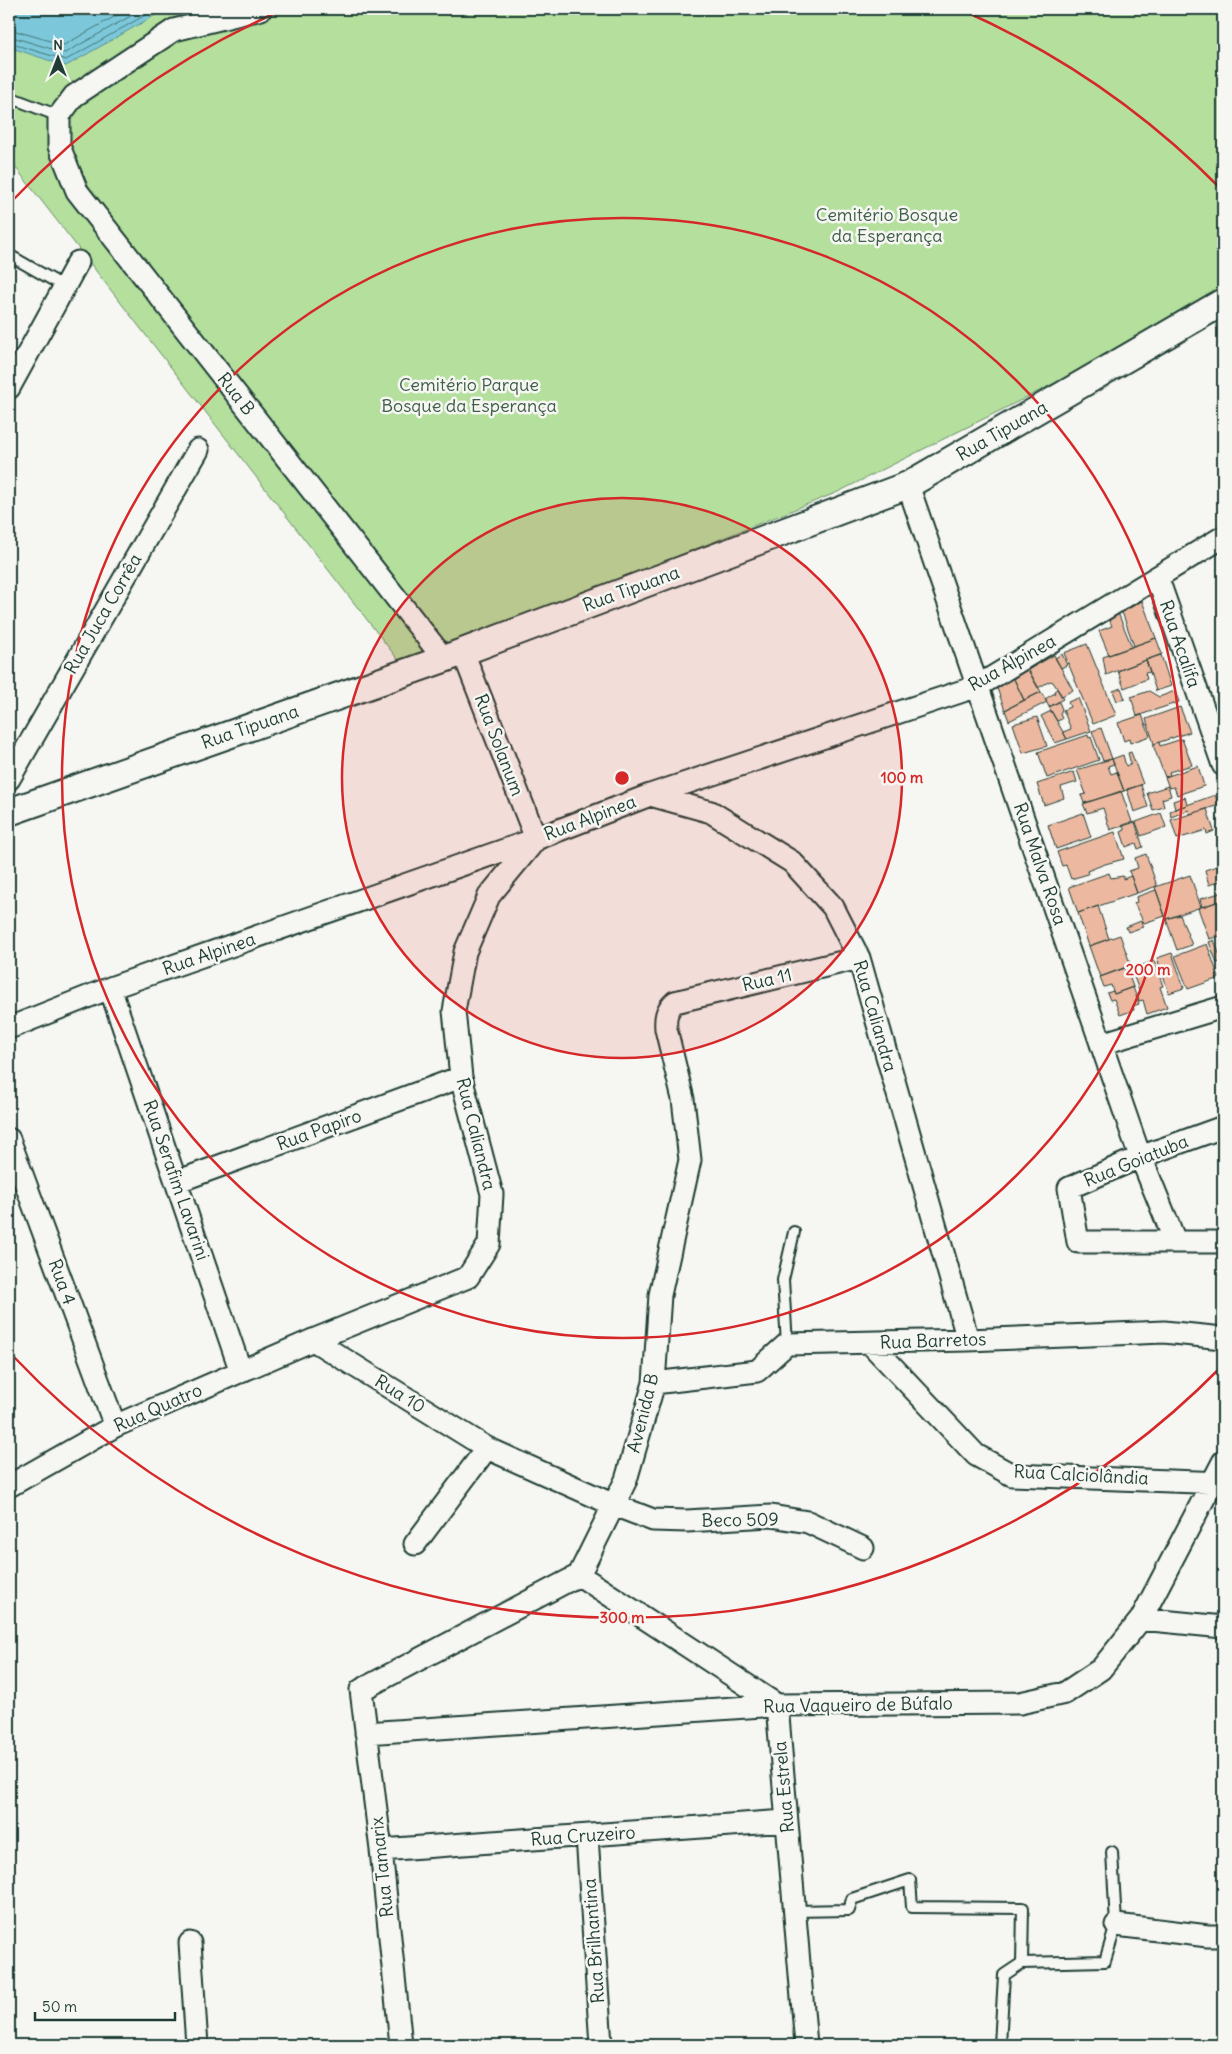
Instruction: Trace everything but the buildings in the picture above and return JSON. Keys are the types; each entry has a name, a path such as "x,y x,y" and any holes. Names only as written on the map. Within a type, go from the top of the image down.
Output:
{"street":[{"path":"59,116 74,96 174,30 261,9"},
{"name":"Rua B","path":"59,116 59,146 77,191 454,655"},
{"path":"9,388 78,262"},
{"name":"Rua Tipuana","path":"11,810 454,655 908,485 1223,302"},
{"name":"Rua Juca Corrêa","path":"9,779 198,450"},
{"name":"Rua Malva Rosa","path":"908,485 1140,1157 1175,1242"},
{"name":"Rua Alpinea","path":"9,1028 110,988 536,839 650,795 978,686 1158,579 1223,537"},
{"name":"Rua Acalifa","path":"1158,579 1223,765"},
{"name":"Rua Solanum","path":"454,655 536,839"},
{"name":"Rua Caliandra","path":"650,795 711,812 792,862 834,907 859,958 968,1340"},
{"name":"Rua Caliandra","path":"312,1340 468,1277 489,1244 492,1194 461,1077 454,1011 465,952 490,896 536,839"},
{"name":"Rua 11","path":"675,1002 859,958"},
{"name":"Rua Serafim Lavarini","path":"110,988 241,1372"},
{"name":"Avenida B","path":"579,1576 626,1480 654,1383 660,1295 690,1160 683,1099 666,1029 665,1018 669,1007 675,1002"},
{"path":"1102,1044 1223,1007"},
{"name":"Rua Papiro","path":"176,1182 461,1077"},
{"name":"Rua Goiatuba","path":"1223,1127 1140,1157 1069,1188 1078,1242 1223,1242"},
{"name":"Rua 4","path":"9,1139 115,1426"},
{"name":"Rua Barretos","path":"787,1344 968,1340 1164,1332 1223,1338"},
{"name":"Rua Quatro","path":"9,1486 115,1426 312,1340"},
{"name":"Rua 10","path":"312,1340 488,1448 614,1505"},
{"name":"Rua Calciolândia","path":"870,1343 976,1455 1012,1475 1218,1482"},
{"path":"654,1383 758,1371 787,1344"},
{"path":"415,1544 488,1448"},
{"name":"Rua Vaqueiro de Búfalo","path":"366,1733 777,1705 1020,1703 1065,1693 1101,1669 1141,1619 1218,1482 1223,1462"},
{"name":"Beco 509","path":"614,1505 653,1520 687,1521 771,1516 808,1522 863,1548"},
{"path":"579,1576 777,1705"},
{"name":"Rua Tamarix","path":"401,2045 381,1850 361,1690 579,1576"},
{"path":"1141,1619 1223,1627"},
{"name":"Rua Estrela","path":"777,1705 806,2045"},
{"name":"Rua Cruzeiro","path":"381,1850 786,1821"},
{"name":"Rua Brilhantina","path":"587,1836 601,2045"},
{"path":"1116,1925 1208,1936 1223,1936"},
{"path":"190,1943 197,2045"}],"lane":[{"path":"9,97 59,116"},
{"path":"9,255 65,287"},
{"path":"787,1344 783,1280 794,1232"},
{"path":"1000,2045 1004,1975 1022,1963 1105,1961 1116,1925 1112,1852"},
{"path":"795,1911 849,1910 852,1899 910,1880 912,1907 1023,1908 1022,1963"}],"green space":[{"path":"9,9 1223,9 1223,291 1069,376 838,492 403,666 9,159"}],"water":[{"path":"9,9 166,9 66,66 9,47"}],"park label":[{"name":"Cemitério Bosque da Esperança","path":"887,225"},
{"name":"Cemitério Parque Bosque da Esperança","path":"469,395"}]}
